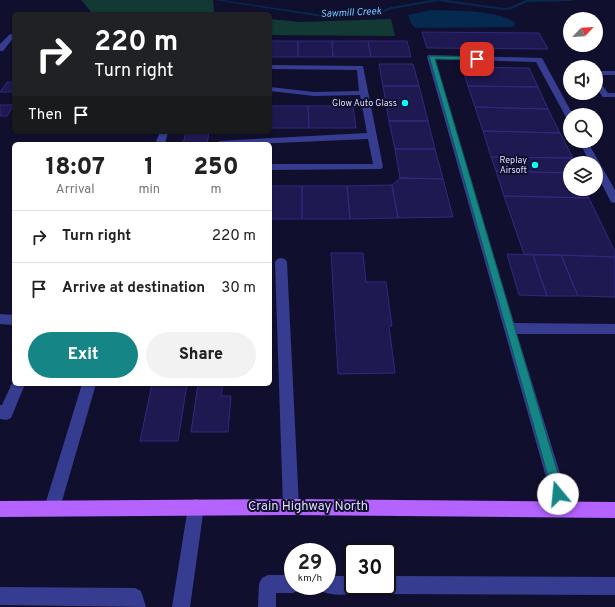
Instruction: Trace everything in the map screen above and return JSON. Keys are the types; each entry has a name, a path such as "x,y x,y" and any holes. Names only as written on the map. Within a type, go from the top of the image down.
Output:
{"main road":[{"name":"Crain Highway North","path":"0,509 291,507 615,510"}],"street":[{"path":"0,35 10,36 0,49"},
{"path":"563,509 431,57 539,60 565,108"},
{"path":"272,67 360,68 371,136 378,167 272,167"},
{"path":"603,73 615,73"},
{"path":"272,90 314,94 364,93"},
{"path":"603,91 606,95 615,95"},
{"path":"237,142 371,136"},
{"path":"603,177 615,199"},
{"path":"281,262 291,507"},
{"path":"0,319 12,320"},
{"path":"509,328 615,329"},
{"path":"0,412 6,413 17,386"},
{"path":"52,508 88,386"},
{"path":"181,607 196,507"},
{"path":"267,607 268,584 284,584"},
{"path":"396,585 615,586"},
{"path":"0,596 135,597 137,607"}],"green space":[{"path":"81,0 213,0 214,12 91,12"},
{"path":"272,19 300,22 391,19 395,36 272,35"}],"water":[{"path":"431,10 486,13 507,18 516,23 513,27 415,28 408,15"}],"building":[{"path":"422,32 539,33 548,49 427,48"},
{"path":"272,41 298,41 298,57 272,57"},
{"path":"298,41 332,41 333,57 298,57"},
{"path":"332,41 368,41 371,57 333,57"},
{"path":"368,41 407,41 411,57 371,57"},
{"path":"379,64 413,64 419,86 383,86"},
{"path":"462,67 529,68 538,87 468,86"},
{"path":"7,82 12,82 12,92 0,92"},
{"name":"Glow Auto Glass","path":"383,86 419,86 428,121 389,121"},
{"path":"468,86 538,87 548,109 475,107"},
{"path":"0,105 12,105 12,108 7,116 0,116"},
{"path":"272,106 308,106 309,128 272,128"},
{"path":"308,106 353,106 356,128 309,128"},
{"path":"475,107 548,109 560,133 483,131"},
{"path":"389,121 428,121 435,149 395,149"},
{"path":"483,131 560,133 563,139 563,148 568,148 572,156 563,156 563,158 491,157"},
{"path":"186,134 209,134 207,142 184,142"},
{"path":"395,149 435,149 443,179 400,178"},
{"path":"491,157 563,158 563,173 496,171"},
{"path":"496,171 563,173 563,196 588,196 589,198 504,196"},
{"path":"400,178 443,179 453,217 398,218 392,185"},
{"path":"392,185 398,218 350,219 347,186"},
{"path":"272,186 302,186 302,219 272,219"},
{"path":"302,186 347,186 350,219 302,219"},
{"path":"504,196 589,198 615,252 615,257 524,254"},
{"path":"331,253 363,253 366,282 386,282 392,326 389,326 395,373 338,374"},
{"path":"507,254 533,255 547,296 519,295"},
{"path":"533,255 561,255 578,296 547,296"},
{"path":"561,255 615,257 615,297 578,296"},
{"path":"152,386 187,386 178,441 140,441"},
{"path":"198,386 223,386 221,396 231,396 228,432 191,432"}],"waterway":[{"name":"Sawmill Creek","path":"216,0 323,16 378,13 391,8 437,0"},
{"name":"Sawmill Creek","path":"439,0 504,9 511,8 526,1 572,0"}],"place":[{"name":"Glow Auto Glass","path":"405,103"},
{"name":"Replay Airsoft","path":"535,165"}],"route":[{"path":"477,59 431,57 558,494"}]}
